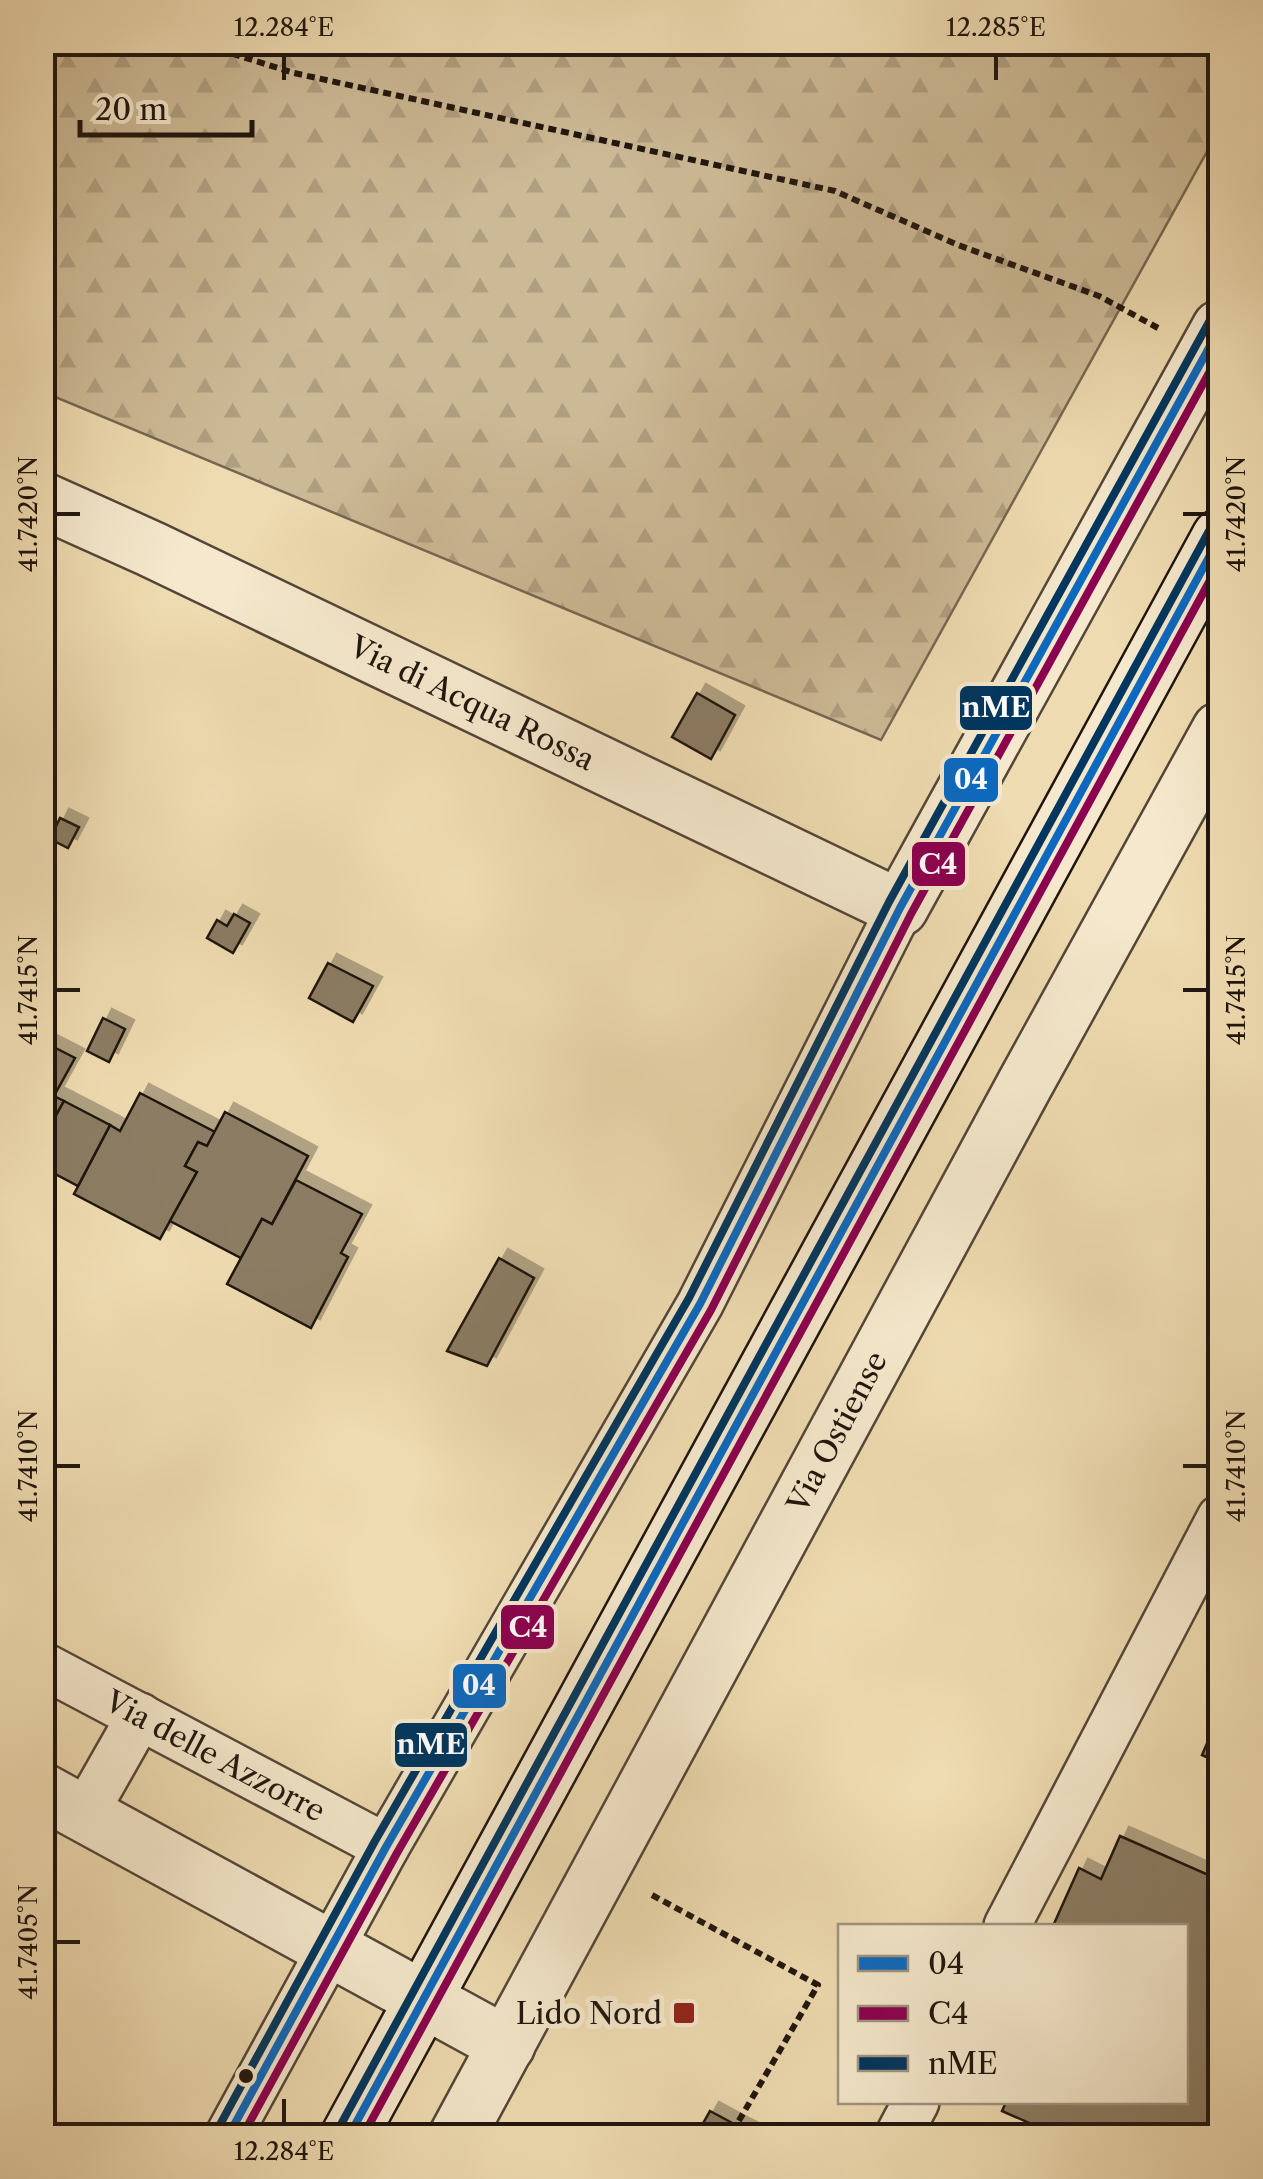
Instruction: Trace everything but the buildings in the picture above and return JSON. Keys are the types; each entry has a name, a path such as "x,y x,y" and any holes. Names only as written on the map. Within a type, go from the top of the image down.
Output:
{"street":[{"path":"228,2136 386,1848 700,1304 900,908 1214,341"},
{"name":"Via di Acqua Rossa","path":"42,500 900,908"},
{"path":"349,2136 1220,536"},
{"name":"Via Ostiense","path":"456,2136 1220,730"},
{"path":"1008,1924 1220,1518"},
{"name":"Via delle Azzorre","path":"42,1665 386,1848"},
{"path":"140,1716 64,1802 506,2045"},
{"path":"898,2136 915,2104"}],"path":[{"path":"195,42 294,73 835,191 958,245 1214,341"},
{"path":"653,1895 818,1986 730,2136"}],"green space":[{"path":"42,43 1220,43 1220,128 881,740 43,392"}],"transit line":[{"name":"nME","path":"217,2130 375,1841 689,1298 889,902 1209,322"},
{"name":"04","path":"228,2136 386,1847 700,1304 900,908 1220,328"},
{"name":"C4","path":"242,2136 397,1853 711,1310 911,914 1220,353"},
{"name":"nME","path":"338,2130 1209,531"},
{"name":"04","path":"349,2136 1220,537"},
{"name":"C4","path":"363,2136 1220,562"}],"place":[{"name":"Lido Nord","path":"684,2013"}]}
